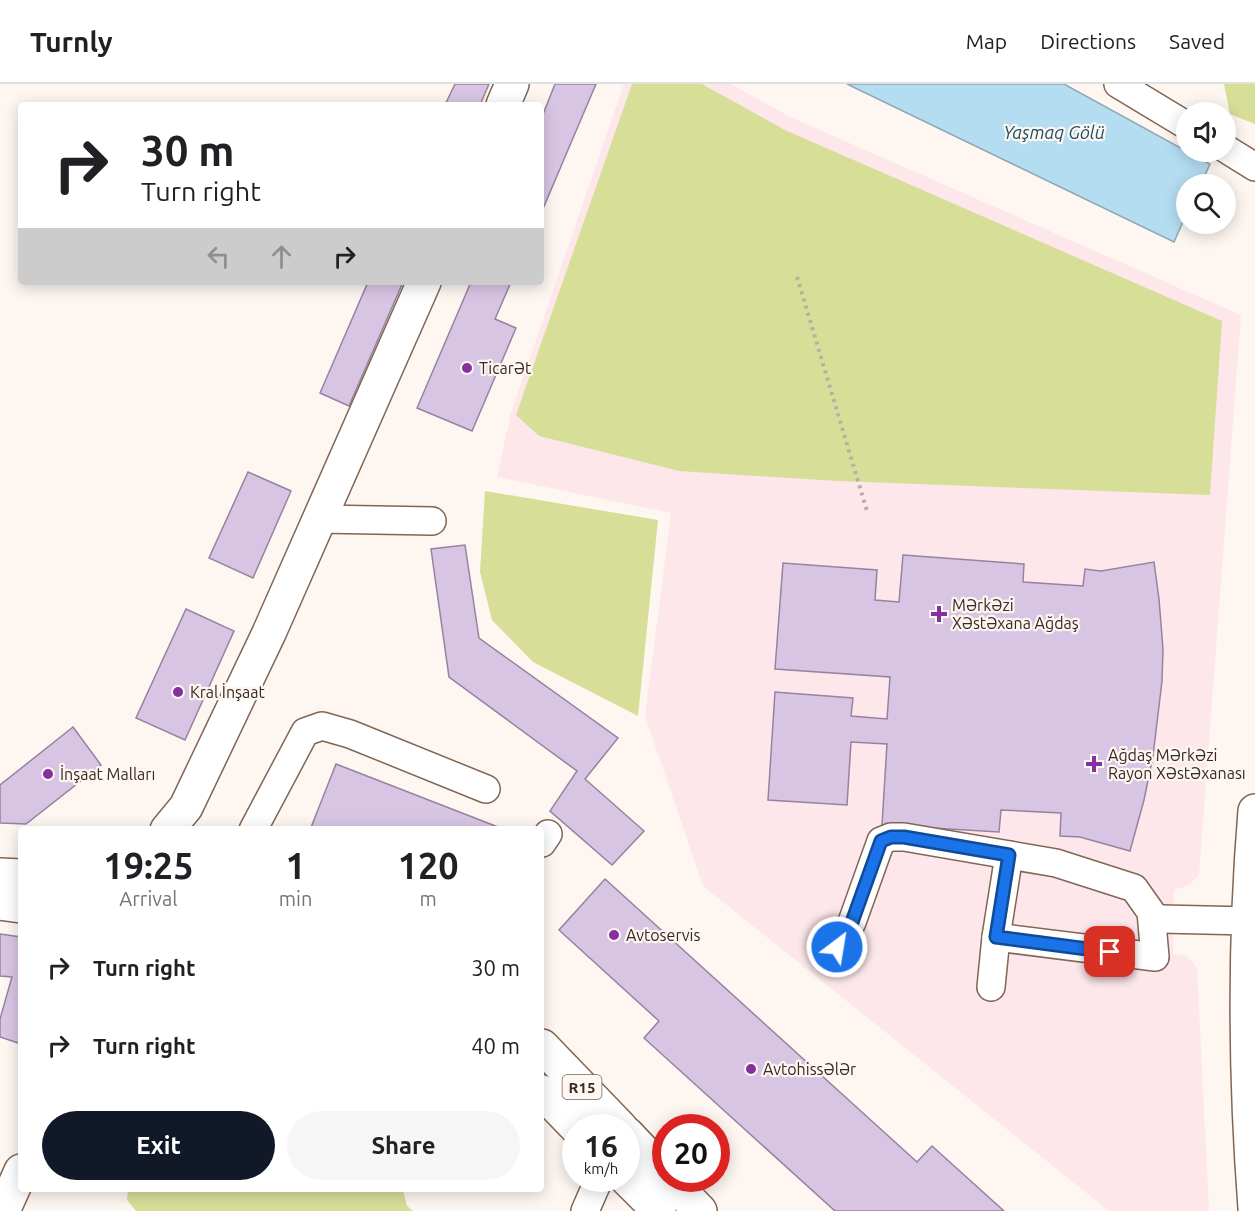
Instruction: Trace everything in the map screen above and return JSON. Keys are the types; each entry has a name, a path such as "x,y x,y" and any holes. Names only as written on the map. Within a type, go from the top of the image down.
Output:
{"main road":[{"path":"504,102 512,84"},
{"path":"179,822 269,633 423,285"},
{"path":"1255,811 1249,921 1252,957 1248,1078 1255,1208"},
{"path":"0,875 18,876"},
{"path":"0,903 18,906"},
{"name":"R15","path":"544,1048 608,1114"},
{"name":"R15","path":"544,1094 563,1114"},
{"path":"640,1148 652,1160"},
{"path":"3,1211 18,1178"},
{"path":"640,1192 659,1211"},
{"path":"682,1192 700,1211"}],"lane":[{"path":"1118,84 1176,119"},
{"path":"1236,155 1255,167"},
{"path":"319,519 432,521"},
{"path":"255,826 305,732 322,726 350,734 486,789"},
{"path":"837,947 852,922 881,841 891,837 904,837 1056,863 1134,888 1151,912 1155,957 996,937"},
{"path":"991,987 996,937 1009,855"},
{"path":"1161,919 1249,921"},
{"path":"585,1211 593,1192"}],"path":[{"path":"797,277 867,511"}],"shaded area":[{"name":"Mərkəzi Xəstəxana Ağdaş","path":"624,84 731,84 790,117 1241,315 1199,875 1189,885 1174,890 1173,954 1187,956 1197,968 1209,1211 1109,1211 703,886 645,716 671,513 497,477 511,413"}],"green space":[{"path":"632,84 702,84 785,130 1222,321 1210,495 837,481 679,471 539,436 516,415"},
{"path":"1224,84 1255,84 1255,124 1236,116 1236,102 1228,102"},
{"path":"485,491 658,520 638,716 533,662 492,620 480,572"},
{"path":"128,1192 404,1192 407,1206 413,1211 136,1211 127,1200"}],"water":[{"name":"Yaşmaq Gölü","path":"847,84 1064,84 1176,145 1176,162 1210,164 1206,174 1176,174 1178,234 1174,242"}],"building":[{"path":"455,84 489,84 481,102 446,102"},
{"path":"555,84 596,84 544,206 544,112"},
{"path":"367,285 402,285 349,406 320,393"},
{"name":"Ticarət","path":"470,285 510,285 495,319 516,328 472,431 417,408"},
{"path":"248,472 291,491 253,578 209,558"},
{"path":"465,545 479,638 618,738 585,779 644,831 612,865 550,811 577,771 449,677 431,549"},
{"path":"903,555 1024,564 1023,582 1083,586 1085,569 1101,571 1154,562 1163,649 1162,681 1153,756 1130,851 1080,837 1060,836 1061,813 1001,810 999,832 882,825 887,744 851,742 847,805 768,800 775,692 853,698 851,716 887,719 890,677 775,669 783,563 877,570 875,600 899,602"},
{"path":"186,609 234,631 185,740 136,718"},
{"path":"73,727 101,765 26,824 0,823 0,785"},
{"path":"336,764 495,826 312,826"},
{"path":"605,879 917,1162 932,1146 1004,1211 835,1211 644,1038 659,1021 559,930"},
{"path":"0,934 18,937 18,1043 0,1037 0,1019 12,977 0,976"}],"place":[{"name":"Ticarət","path":"467,368"},
{"name":"Mərkəzi Xəstəxana Ağdaş","path":"939,614"},
{"name":"Kral İnşaat","path":"178,692"},
{"name":"Ağdaş Mərkəzi Rayon Xəstəxanası","path":"1094,764"},
{"name":"İnşaat Malları","path":"48,774"},
{"name":"Avtoservis","path":"614,935"},
{"name":"Avtohissələr","path":"751,1069"}],"route":[{"path":"837,947 852,922 881,841 891,837 904,837 1009,855 996,937 1110,952"}]}
